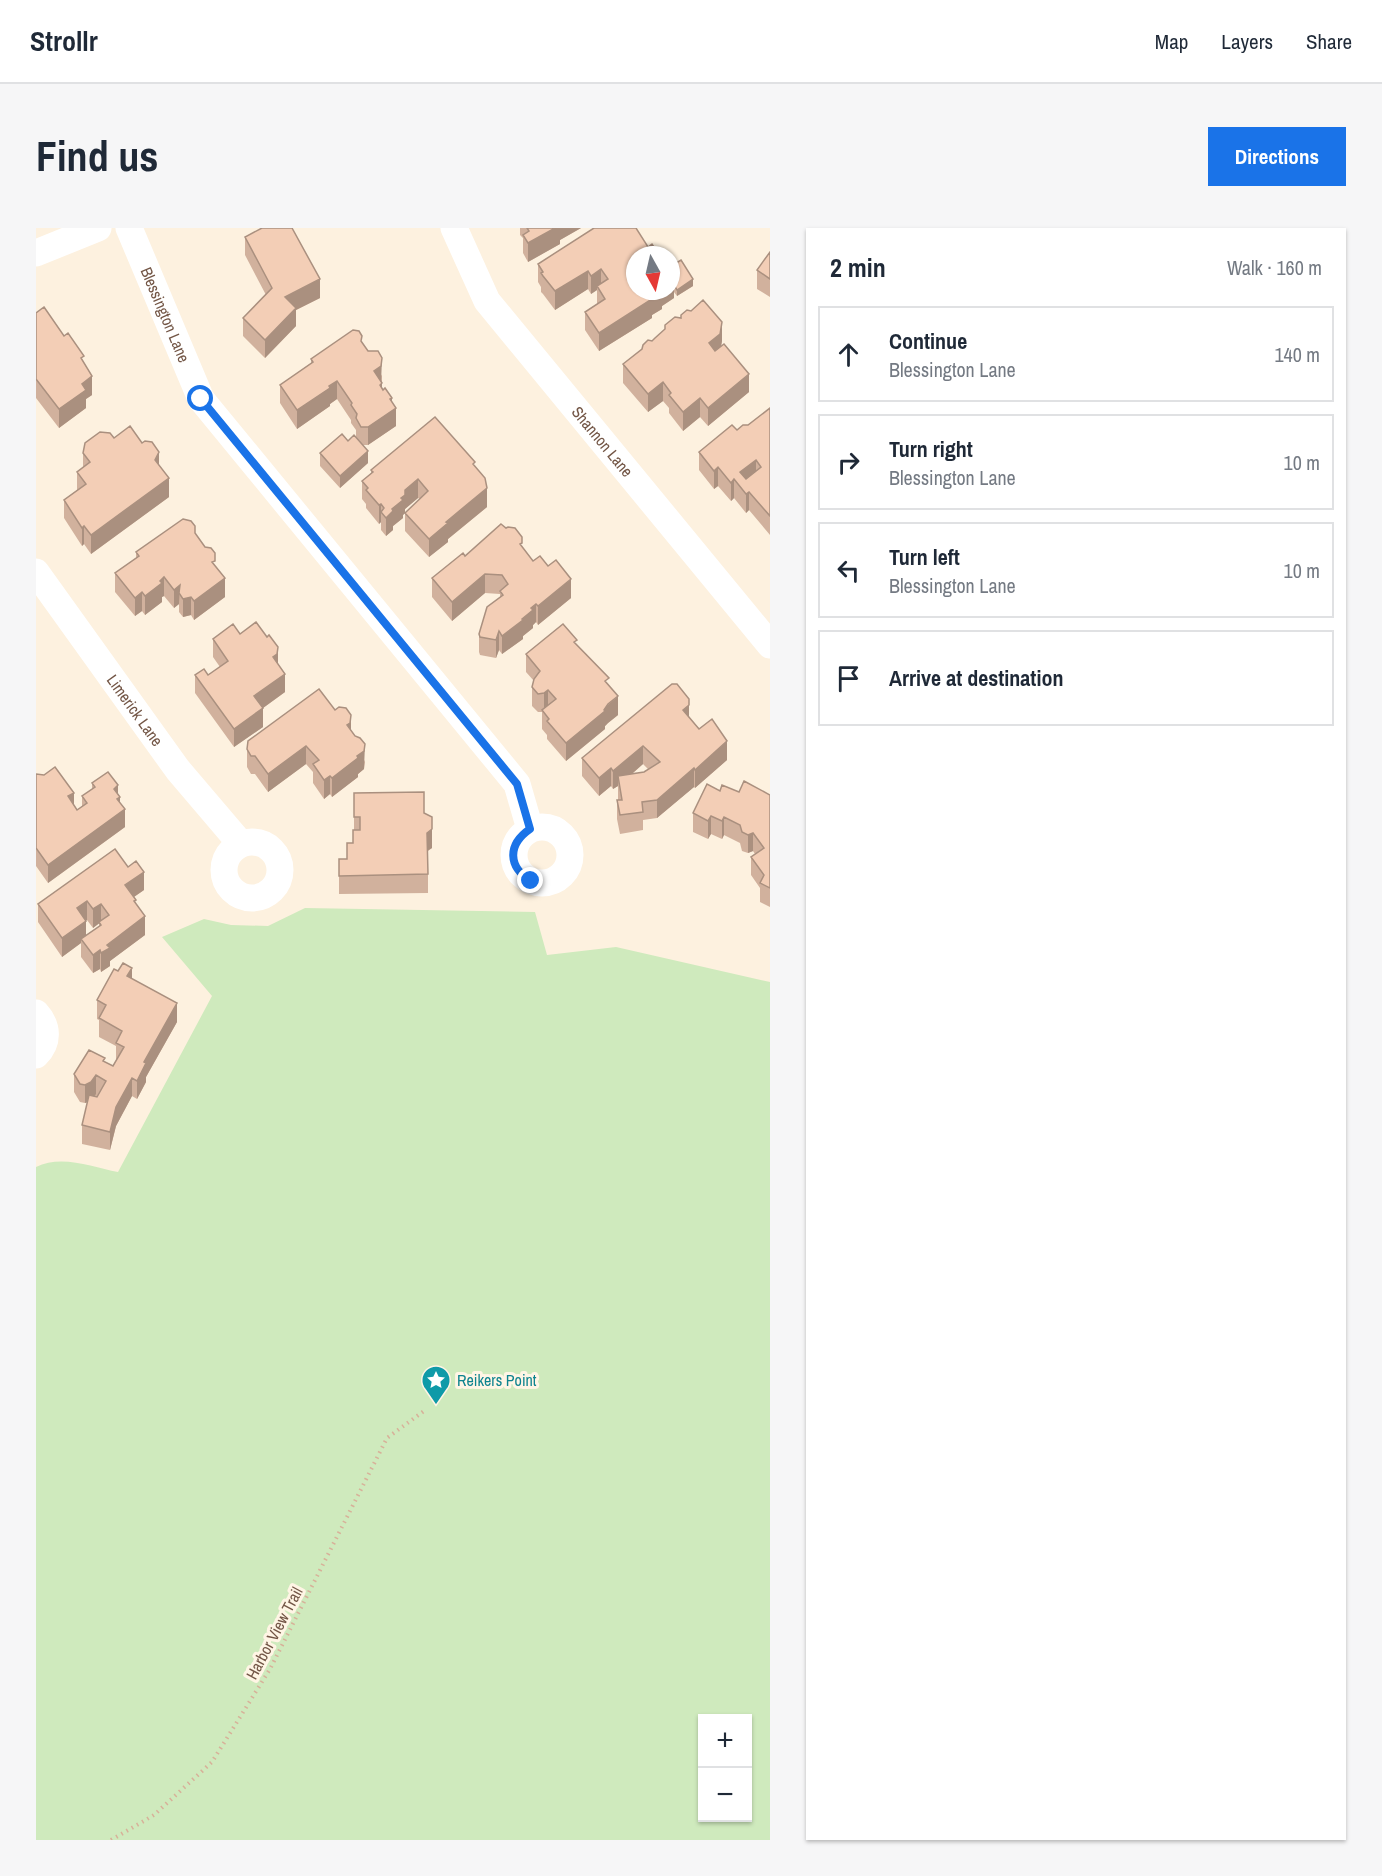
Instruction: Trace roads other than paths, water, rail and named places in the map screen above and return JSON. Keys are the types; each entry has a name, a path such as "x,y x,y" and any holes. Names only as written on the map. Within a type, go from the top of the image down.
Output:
{"street":[{"path":"36,253 98,228"},
{"name":"Blessington Lane","path":"129,228 201,399 517,784 530,829"},
{"name":"Shannon Lane","path":"454,228 487,301 770,645"},
{"name":"Limerick Lane","path":"36,572 178,770 241,844"},
{"path":"36,1013 44,1023 46,1034 44,1044 36,1056"}],"place":[{"name":"Reikers Point","path":"436,1406"}]}
